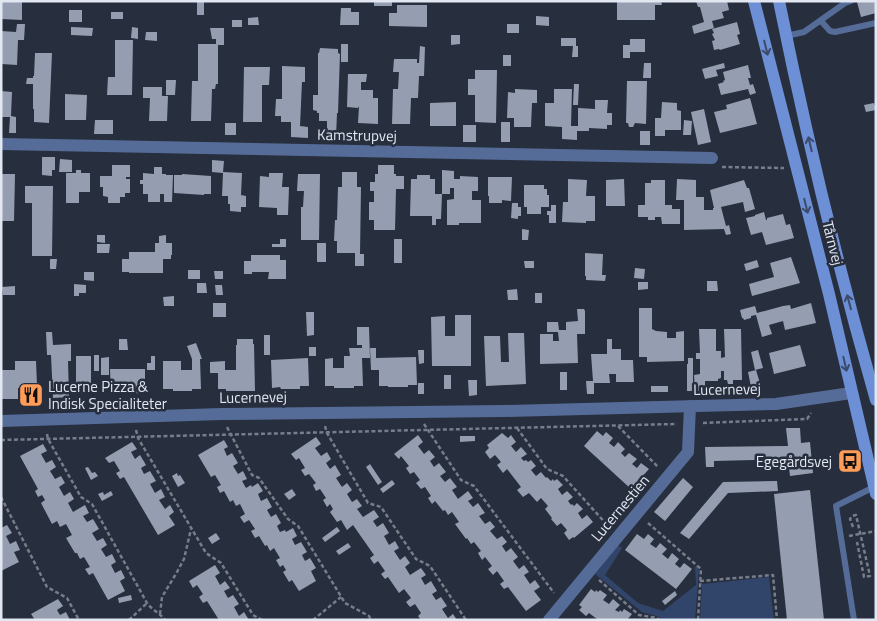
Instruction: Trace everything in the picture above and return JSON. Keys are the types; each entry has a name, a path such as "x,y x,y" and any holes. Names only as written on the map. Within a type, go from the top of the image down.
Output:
{"street":[{"name":"Tårnvej","path":"754,1 829,294 875,490"},
{"name":"Tårnvej","path":"779,1 793,71 844,280 876,400"},
{"name":"Kamstrupvej","path":"1,144 712,158"},
{"name":"Lucernevej","path":"1,421 222,414 504,411 776,404 851,393"},
{"name":"Lucernestien","path":"549,620 688,452 690,406"}],"lane":[{"path":"786,36 804,32 845,3 851,1"},
{"path":"821,21 830,31 835,32 876,23"},
{"path":"854,620 836,506 875,490"}],"path":[{"path":"712,158 720,167 797,169"},
{"path":"1,440 618,426 806,419 823,397"},
{"path":"602,409 667,477"},
{"path":"504,411 547,469 563,476 618,537"},
{"path":"321,412 327,433 368,503 381,507 416,559 430,566 466,620"},
{"path":"417,412 461,480 474,486 562,604"},
{"path":"222,414 252,475 259,478 288,519 298,526 345,603 369,616 371,620"},
{"path":"133,417 138,438 206,553 221,563 253,615 262,620"},
{"path":"46,420 48,440 81,497 92,504 147,603 165,620"},
{"path":"1,497 47,587 67,598 78,620"},
{"path":"637,514 701,568 698,620"},
{"path":"853,528 850,519 856,515 870,576 864,577 856,542"},
{"path":"160,614 162,596 184,559 191,528"},
{"path":"861,534 876,531"},
{"path":"589,572 639,615 657,618 658,620"},
{"path":"700,581 773,575 777,620"},
{"path":"313,620 341,597"},
{"path":"130,620 147,603"}],"shaded area":[{"path":"618,545 622,548 605,575 638,603 663,611 696,585 695,567 697,566 699,571 695,620 662,620 659,617 642,612 595,574"},
{"path":"769,577 774,620 700,620 702,584"}],"building":[{"path":"1,1 22,1 22,20 1,19"},
{"path":"197,1 204,1 204,15 197,15"},
{"path":"374,1 392,1 392,6 374,6"},
{"path":"617,1 661,1 662,5 655,5 655,20 617,20"},
{"path":"696,1 727,1 729,10 722,12 724,18 712,21 714,28 694,34 692,26 704,22 700,7 698,7"},
{"path":"876,1 876,13 861,17 857,2"},
{"path":"397,5 427,5 427,27 389,26 389,13 397,13"},
{"path":"341,8 351,8 351,12 359,12 359,25 340,25"},
{"path":"69,10 82,10 82,22 69,22"},
{"path":"111,12 123,12 123,19 111,19"},
{"path":"536,16 549,17 549,26 536,25"},
{"path":"258,17 259,25 248,25 248,18"},
{"path":"232,20 242,20 242,27 232,27"},
{"path":"737,22 740,34 737,35 740,44 714,50 712,41 715,40 712,29"},
{"path":"17,24 25,24 24,40 18,40 17,65 1,64 1,31 16,32"},
{"path":"507,24 519,24 519,33 507,33"},
{"path":"71,27 93,28 92,36 71,35"},
{"path":"132,27 138,28 138,39 131,38"},
{"path":"210,28 224,28 224,45 218,45 218,84 216,84 215,89 212,89 211,121 191,121 192,81 198,81 198,44 216,44 216,39 212,39"},
{"path":"146,32 157,32 157,41 145,40"},
{"path":"451,35 460,35 460,44 451,45"},
{"path":"561,38 576,38 578,57 572,57 573,46 561,46"},
{"path":"630,39 645,39 645,52 630,52 630,58 623,58 623,45 630,45"},
{"path":"115,40 133,40 132,95 107,95 108,77 115,77"},
{"path":"341,44 348,44 348,62 341,62"},
{"path":"420,46 425,47 424,76 419,76 418,98 411,98 410,124 392,124 393,89 398,89 399,72 393,72 394,59 417,59 417,63 419,63"},
{"path":"320,48 338,49 340,54 336,137 327,137 327,121 319,121 319,113 313,110 313,95 318,95 318,53"},
{"path":"35,53 52,53 49,123 34,122 33,84 26,84 27,78 33,78 34,76"},
{"path":"503,55 511,55 511,66 503,66"},
{"path":"644,63 651,63 651,78 643,78"},
{"path":"724,63 725,68 716,70 718,76 705,79 702,69"},
{"path":"748,65 751,78 748,78 750,85 753,84 756,93 750,95 748,89 721,95 718,84 725,80 723,72"},
{"path":"282,66 305,67 305,82 302,82 300,126 308,127 308,138 291,137 291,122 281,122 281,116 275,116 276,99 282,99"},
{"path":"244,67 270,67 269,85 262,85 262,122 243,122"},
{"path":"475,70 497,70 496,123 475,122 475,95 468,95 468,79 475,79"},
{"path":"348,74 367,74 366,82 361,82 361,90 373,90 373,98 378,98 378,124 358,123 359,106 358,108 347,107"},
{"path":"166,80 176,80 175,95 166,95"},
{"path":"627,81 647,81 646,124 635,123 633,127 629,127 628,123 626,123"},
{"path":"574,84 579,84 578,105 573,105"},
{"path":"143,87 162,87 162,96 168,96 167,121 149,121 150,98 143,98"},
{"path":"515,89 537,90 537,103 532,103 531,127 514,127 514,118 507,118 508,92 515,93"},
{"path":"554,89 572,89 571,126 578,126 578,108 595,109 595,100 608,100 607,113 612,113 612,125 607,125 607,129 589,128 589,131 577,131 577,140 562,139 562,127 545,126 545,103 554,103"},
{"path":"1,91 12,92 11,116 16,117 16,133 9,133 10,117 1,117"},
{"path":"65,94 87,95 86,120 65,120"},
{"path":"750,98 757,124 720,133 714,112 727,109 726,105"},
{"path":"456,102 456,126 430,126 430,103"},
{"path":"662,102 677,103 677,110 681,111 681,130 665,130 665,136 655,136 655,118 661,118"},
{"path":"874,103 876,110 866,112 864,105"},
{"path":"704,109 711,142 698,145 691,112"},
{"path":"95,120 113,120 113,134 94,134"},
{"path":"684,120 692,121 691,135 683,135"},
{"path":"501,122 510,122 510,142 501,142"},
{"path":"225,123 236,123 236,135 225,135"},
{"path":"463,125 476,125 476,142 463,142"},
{"path":"640,131 650,131 650,145 640,145"},
{"path":"42,157 55,157 55,170 52,170 52,176 42,175"},
{"path":"60,159 72,160 72,172 59,172"},
{"path":"212,160 224,161 223,172 242,173 241,195 246,196 246,207 241,207 241,212 230,211 228,196 222,196 223,173 212,172"},
{"path":"112,165 130,165 130,177 126,177 126,179 130,179 130,193 125,193 125,197 120,197 120,203 108,203 108,197 103,196 103,187 100,187 100,176 112,176"},
{"path":"378,165 394,165 394,174 396,176 404,176 404,189 396,189 395,230 374,230 374,220 369,220 369,202 374,202 374,191 370,191 370,182 375,182 375,174 378,174"},
{"path":"154,167 162,167 162,174 173,175 172,202 164,202 164,194 160,194 160,202 148,202 148,194 143,194 143,184 140,184 140,180 143,180 143,173 154,174"},
{"path":"76,170 81,170 81,173 90,173 90,192 79,192 79,203 66,203 66,173 76,173"},
{"path":"442,170 454,171 454,179 460,179 460,176 478,177 478,191 472,191 472,200 481,200 481,223 447,225 447,200 454,199 454,188 450,188 450,194 442,194"},
{"path":"342,172 357,172 357,187 361,187 360,254 364,254 364,266 355,266 355,253 337,253 337,241 334,241 338,187 342,187"},
{"path":"269,173 283,173 282,187 289,187 288,215 277,215 277,208 259,207 260,176 269,177"},
{"path":"1,174 15,174 14,221 1,221"},
{"path":"298,174 320,174 319,240 301,240 301,207 303,207 304,191 297,191"},
{"path":"174,175 211,176 211,194 174,193"},
{"path":"417,175 430,175 430,179 435,179 435,194 442,194 441,219 436,219 436,225 432,225 432,216 410,216 411,179 417,179"},
{"path":"488,177 512,177 511,201 502,200 502,203 489,203"},
{"path":"568,179 587,180 586,196 595,196 595,221 586,221 586,223 562,222 563,202 568,202"},
{"path":"624,179 625,206 606,206 606,180"},
{"path":"677,179 696,180 696,197 704,197 704,210 713,210 714,208 710,190 744,180 747,188 749,188 755,209 745,212 743,202 721,207 726,226 729,225 731,234 726,235 724,229 684,230 684,200 676,200"},
{"path":"651,180 665,180 665,205 672,205 672,209 680,209 680,224 662,224 661,217 655,217 655,220 648,220 648,217 638,217 638,205 645,205 645,183 651,183"},
{"path":"524,185 544,185 544,189 547,189 549,207 541,207 541,214 527,214 527,207 524,207"},
{"path":"25,186 53,186 52,256 32,256 32,203 25,203"},
{"path":"512,203 518,203 518,207 521,207 521,216 518,216 518,219 511,218"},
{"path":"551,205 556,205 556,223 549,223 547,211 551,211"},
{"path":"764,212 766,220 767,218 783,214 786,225 790,224 794,238 766,245 762,232 751,235 746,218"},
{"path":"522,229 529,230 528,240 522,240"},
{"path":"97,235 105,235 105,243 97,242"},
{"path":"166,235 166,243 172,243 172,255 171,259 163,259 163,273 122,272 122,259 129,259 129,252 155,252 155,243 159,243 159,236"},
{"path":"280,239 286,239 286,247 272,247 272,244 280,244"},
{"path":"394,239 402,239 402,263 394,263"},
{"path":"317,243 326,243 326,262 317,262"},
{"path":"97,244 110,244 109,253 97,253"},
{"path":"585,253 603,254 602,275 606,275 605,281 586,280"},
{"path":"251,255 280,255 280,260 286,260 286,279 268,279 269,272 244,274 244,261 251,261"},
{"path":"791,257 800,283 752,296 749,284 774,277 770,263"},
{"path":"50,259 57,259 56,269 50,269"},
{"path":"757,260 759,267 746,271 744,264"},
{"path":"524,261 534,261 534,268 525,268"},
{"path":"635,268 645,269 644,279 634,278"},
{"path":"188,270 200,270 200,279 188,279"},
{"path":"214,271 223,271 223,279 215,279"},
{"path":"84,272 94,272 94,281 84,280"},
{"path":"707,281 717,281 718,291 707,291"},
{"path":"638,282 648,282 648,289 638,290"},
{"path":"197,283 206,283 207,293 197,293"},
{"path":"74,284 86,285 86,293 79,293 79,296 74,296"},
{"path":"215,285 222,285 223,295 216,295"},
{"path":"15,286 15,295 3,295 2,287"},
{"path":"517,289 518,300 508,300 507,290"},
{"path":"535,293 542,293 542,303 535,303"},
{"path":"174,296 174,306 164,306 163,297"},
{"path":"213,303 226,303 226,317 213,317"},
{"path":"811,303 816,323 785,330 783,321 769,325 772,334 762,337 756,315 744,320 740,310 755,306 757,313 790,305 791,309"},
{"path":"639,308 652,308 652,329 667,332 667,338 676,338 676,332 684,331 684,361 647,362 647,357 639,357"},
{"path":"577,309 584,309 585,311 585,334 577,334 578,363 540,364 540,334 553,334 553,341 559,341 558,332 547,332 547,322 558,322 559,330 566,330 566,322 578,321"},
{"path":"306,312 314,312 314,335 307,336"},
{"path":"455,315 471,315 471,366 432,366 431,317 445,316 445,336 455,336"},
{"path":"357,327 369,327 370,358 362,358 363,386 334,388 334,386 325,386 325,359 333,358 333,368 344,368 344,356 350,356 349,348 362,348 362,345 357,345"},
{"path":"699,329 716,329 716,351 721,351 721,358 725,357 724,329 741,329 742,380 733,380 733,384 728,384 727,380 724,380 724,371 721,371 721,378 718,381 705,381 705,391 695,391 694,375 700,374 700,359 696,359 696,353 700,353"},
{"path":"46,332 52,332 53,345 71,344 71,361 68,361 69,397 53,398 51,355 47,355"},
{"path":"508,333 524,333 526,384 486,386 484,336 500,336 501,362 509,362"},
{"path":"264,335 270,335 270,355 264,355"},
{"path":"119,339 127,339 128,350 119,350"},
{"path":"237,339 253,339 255,391 226,391 226,389 218,389 218,373 210,373 210,362 225,361 225,370 236,370"},
{"path":"607,339 612,339 612,349 621,349 621,360 633,360 634,382 616,382 616,374 609,374 610,383 594,383 594,394 587,394 586,381 593,381 591,354 607,354"},
{"path":"196,343 202,359 200,359 201,389 173,391 173,389 163,389 163,361 181,361 181,370 192,370 192,359 187,346"},
{"path":"800,345 806,366 774,374 769,353"},
{"path":"309,347 316,347 316,356 309,356"},
{"path":"370,348 376,348 376,358 416,357 417,385 408,385 408,387 379,386 379,370 371,370"},
{"path":"418,350 424,350 424,363 419,364"},
{"path":"758,350 763,368 755,370 751,352"},
{"path":"94,355 99,355 99,371 94,371"},
{"path":"76,356 91,356 91,394 76,394"},
{"path":"151,356 155,356 155,370 147,370 147,363 151,363"},
{"path":"109,357 109,375 101,375 101,358"},
{"path":"308,358 309,386 300,386 300,389 272,388 271,360"},
{"path":"688,358 693,358 693,391 687,391"},
{"path":"15,361 36,361 37,385 41,385 41,399 26,399 26,388 18,388 18,399 1,399 1,370 15,370"},
{"path":"110,369 145,369 145,393 111,394"},
{"path":"756,370 762,390 752,392 748,372"},
{"path":"560,372 567,372 567,390 560,390"},
{"path":"444,375 451,375 451,389 444,389"},
{"path":"468,380 477,380 477,395 469,396"},
{"path":"418,383 424,383 424,394 418,394"},
{"path":"651,386 668,386 668,392 651,392"},
{"path":"786,428 800,428 801,443 810,442 813,473 790,476 788,459 714,461 714,467 706,467 705,447 788,446"},
{"path":"597,431 603,436 606,432 613,438 609,443 614,447 618,442 625,449 621,453 625,457 629,453 637,459 632,464 637,468 641,463 649,469 631,489 584,446"},
{"path":"502,433 508,438 511,435 516,442 511,446 516,452 521,447 527,454 521,458 528,462 531,460 536,466 531,470 536,476 541,472 551,481 557,479 563,485 558,489 562,495 567,491 573,497 568,501 571,505 574,506 577,503 583,509 578,513 582,519 587,515 593,522 574,538 569,540 564,533 567,530 561,523 557,526 551,519 545,509 548,506 541,498 537,502 529,493 523,497 517,490 521,487 507,469 503,473 497,465 501,462 495,455 490,459 485,452 489,448 487,445"},
{"path":"418,435 423,442 418,446 424,454 429,450 435,457 430,461 434,467 439,463 446,472 440,476 445,482 450,478 457,487 452,490 458,499 468,491 473,498 468,501 473,507 478,503 485,513 479,516 485,524 490,521 495,527 490,531 497,539 502,536 507,542 502,546 506,552 511,548 518,557 513,561 519,569 524,565 529,572 524,575 530,584 535,580 540,587 534,591 541,600 526,611 508,587 504,589 500,584 504,581 497,571 493,575 488,569 492,566 485,557 482,560 478,553 481,551 474,542 471,544 466,539 455,524 459,522 452,512 448,515 435,501 432,504 428,498 431,496 425,487 421,489 416,483 420,480 414,472 410,474 406,468 409,466 401,456 399,459 394,454"},
{"path":"460,436 475,436 475,441 460,442"},
{"path":"316,437 321,444 315,448 321,456 327,452 331,459 326,463 330,469 335,465 341,475 336,478 342,487 347,483 352,490 347,494 352,502 357,499 362,506 357,509 363,517 374,510 379,517 373,521 377,527 383,523 389,533 384,536 389,545 395,541 399,548 394,551 400,560 405,556 410,563 405,567 410,575 421,568 426,575 421,578 425,585 431,581 437,591 432,594 436,600 441,597 447,606 442,609 448,618 453,614 457,620 421,620 418,616 421,613 415,604 410,607 406,602 411,598 404,589 399,593 388,577 385,579 381,574 385,571 378,561 374,564 370,558 374,555 353,525 347,530 341,520 337,522 330,512 333,509 330,504 327,507 323,500 326,498 320,489 316,491 313,485 316,483 309,474 305,476 301,470 305,468 299,458 296,460 291,454"},
{"path":"224,440 228,447 224,449 227,456 232,453 238,463 233,466 238,474 243,471 247,479 242,481 246,488 258,483 263,491 258,494 261,501 267,498 272,507 267,510 271,517 276,514 281,523 277,526 280,532 285,530 286,532 293,528 297,536 292,539 295,545 301,542 307,552 302,555 305,561 310,558 316,568 311,571 316,581 299,591 292,580 289,582 283,572 286,570 283,565 280,567 276,560 280,558 274,548 270,551 259,536 255,538 251,531 255,529 249,520 244,523 240,517 245,514 240,504 236,506 233,500 230,502 224,491 220,493 217,487 221,485 215,475 211,477 198,455"},
{"path":"132,442 137,449 131,452 135,459 140,455 146,465 141,468 144,474 150,471 156,481 150,484 155,493 161,489 165,497 159,500 165,509 170,505 174,512 169,516 175,525 158,535 124,477 120,479 116,473 120,471 114,461 109,463 105,458"},
{"path":"43,444 47,451 41,454 46,463 52,460 56,467 50,471 55,479 61,476 65,483 59,487 64,496 70,492 74,499 68,503 73,512 85,505 89,513 83,516 87,522 93,519 99,529 92,533 97,541 103,538 107,545 101,549 106,557 112,554 116,562 111,565 115,573 121,570 125,578 120,581 125,591 108,600 93,573 89,575 85,569 90,567 84,557 80,559 66,538 72,535 66,524 60,527 57,521 52,524 41,503 45,500 42,495 38,497 35,491 38,489 20,456"},
{"path":"370,464 382,482 378,485 366,467"},
{"path":"88,467 92,473 95,472 98,476 91,480 85,468"},
{"path":"177,473 185,483 178,487 172,476"},
{"path":"683,478 693,487 665,521 654,512"},
{"path":"392,480 395,484 383,493 380,489"},
{"path":"777,481 778,491 728,493 689,539 680,533 723,482"},
{"path":"292,489 296,495 289,500 284,494"},
{"path":"810,490 824,620 787,620 774,494"},
{"path":"111,491 113,495 102,501 98,494 103,492 104,495"},
{"path":"7,525 12,533 6,536 10,544 16,541 20,550 14,552 19,562 1,571 1,528"},
{"path":"337,527 340,531 325,542 322,538"},
{"path":"216,533 220,539 212,544 208,538"},
{"path":"637,534 644,539 648,534 654,539 650,544 656,548 660,543 667,549 662,554 668,559 672,553 679,559 675,564 680,568 684,563 692,569 676,589 625,550"},
{"path":"348,543 351,547 339,555 336,551"},
{"path":"215,565 220,573 215,576 220,585 225,581 230,588 224,591 228,598 233,595 239,604 234,607 239,616 244,612 249,620 219,620 207,601 203,603 199,597 203,594 197,585 193,588 189,581"},
{"path":"591,589 595,592 600,590 607,595 603,600 609,604 613,599 620,605 615,610 622,612 624,609 632,614 627,620 596,620 589,613 586,616 579,610 582,607 579,605"},
{"path":"675,591 677,595 665,605 662,601"},
{"path":"131,595 132,600 119,603 118,598"},
{"path":"58,599 63,606 57,610 60,615 66,612 70,620 35,620 31,614"}],"place":[{"name":"Lucerne Pizza & Indisk Specialiteter","path":"31,395"},
{"name":"Egegårdsvej","path":"850,461"}]}
